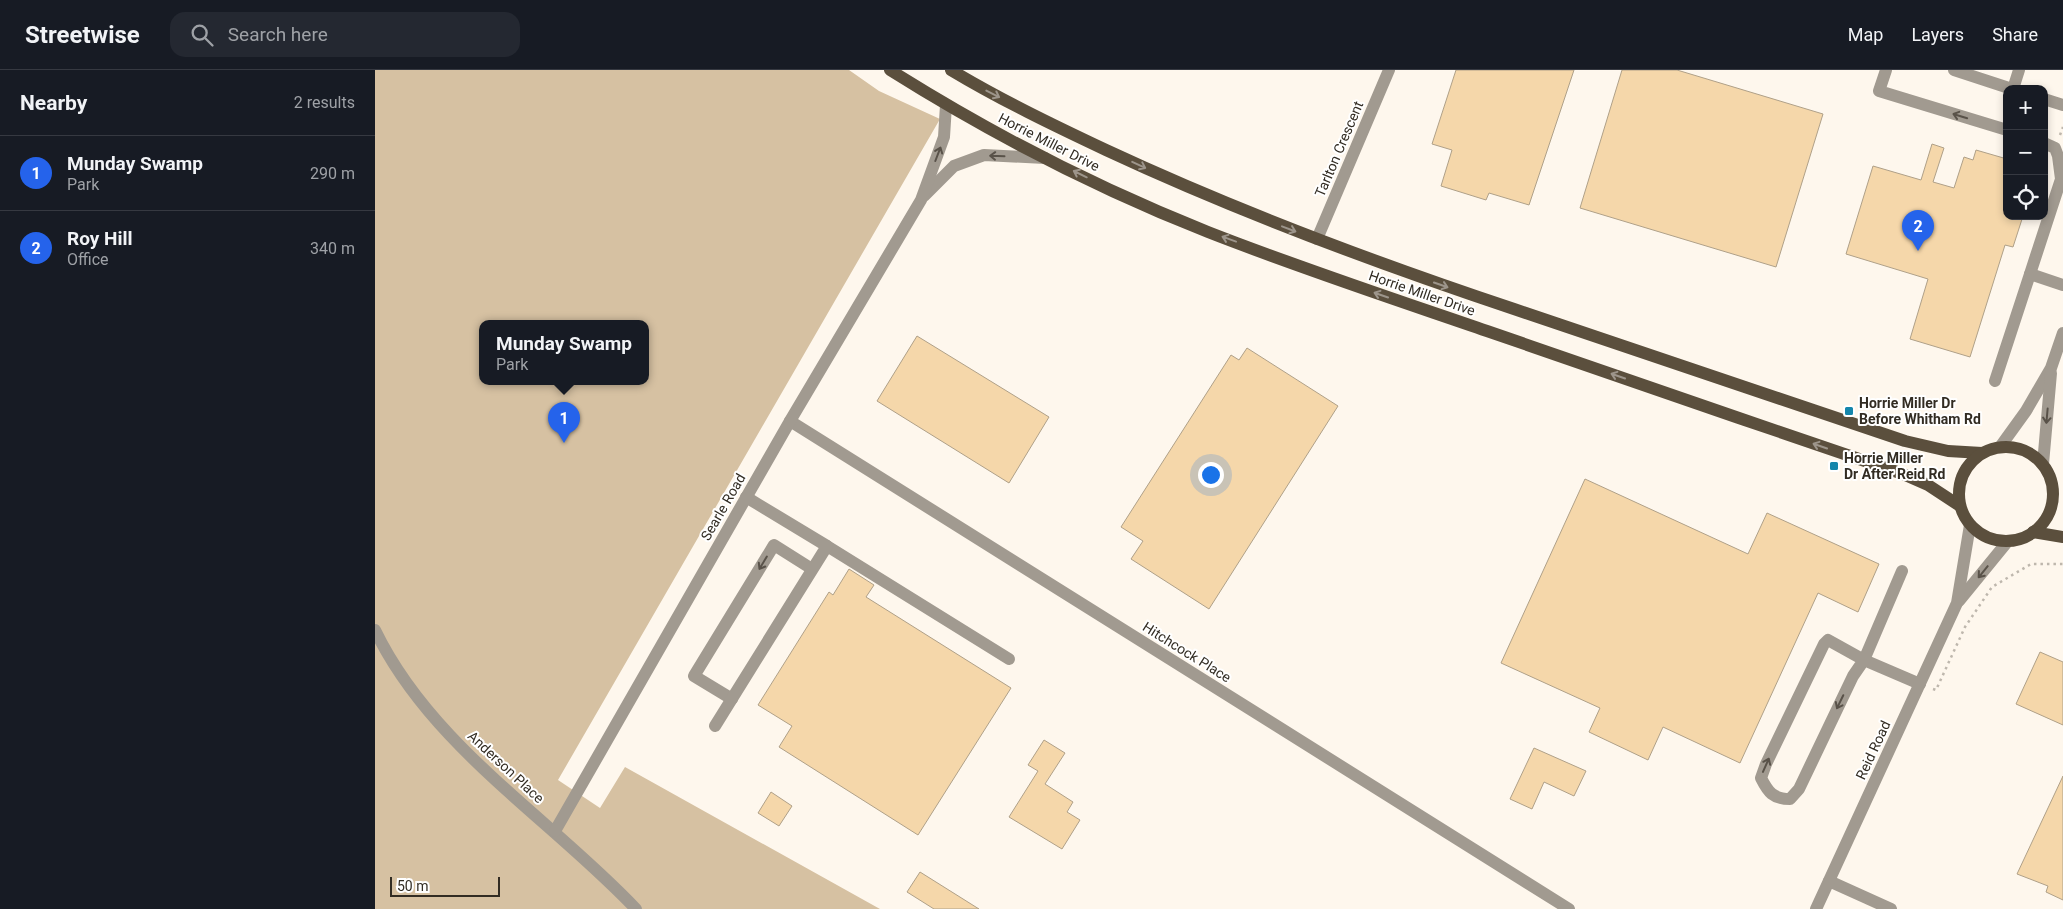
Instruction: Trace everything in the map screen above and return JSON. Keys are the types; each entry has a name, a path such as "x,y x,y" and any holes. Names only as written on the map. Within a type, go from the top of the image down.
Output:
{"main road":[{"name":"Horrie Miller Drive","path":"890,70 946,105 1046,158 1125,196 1206,231 1325,275 1903,474 1928,485 1961,506"},
{"name":"Horrie Miller Drive","path":"951,70 983,90 1137,164 1216,200 1317,240 1438,284 1912,444 1948,451 1982,453"},
{"name":"Horrie Miller Drive","path":"1971,525 1961,506 1959,491 1962,476 1970,463 1982,453 2000,447 2024,450 2043,464 2057,485 2050,510 2043,522 2033,532"},
{"path":"1971,525 1988,537 2008,541 2021,538 2033,532 2063,537"}],"street":[{"name":"Tarlton Crescent","path":"1317,240 1389,70"},
{"path":"1885,70 1879,91 2003,129"},
{"path":"1954,70 2003,86"},
{"path":"2013,85 2019,70"},
{"path":"2048,100 2063,106"},
{"name":"Searle Road","path":"555,831 790,421 921,200 945,137 946,105"},
{"path":"1995,381 2061,179 2055,148 2048,145"},
{"name":"Searle Road","path":"921,200 954,166 984,156 1046,158"},
{"path":"2030,274 2063,285"},
{"path":"2000,447 2026,411 2051,368 2063,333"},
{"path":"2043,464 2051,368"},
{"name":"Hitchcock Place","path":"790,421 1569,909"},
{"path":"746,497 1009,658"},
{"name":"Reid Road","path":"1816,909 1957,603 1971,525"},
{"name":"Reid Road","path":"1957,603 2008,541"},
{"path":"732,699 694,676 774,545 812,570"},
{"path":"715,726 827,546"},
{"path":"1902,572 1864,660 1853,676 1799,789 1789,799 1777,799 1767,791 1761,778 1824,644 1828,640 1864,660 1920,684"},
{"name":"Anderson Place","path":"375,630 397,669 426,710 467,752 555,831 636,909"},
{"path":"1829,881 1891,909"}],"path":[{"path":"1920,684 1936,690 1965,628 1992,587 2031,564 2063,564"}],"shaded area":[{"path":"375,70 849,70 879,91 940,119 558,780 600,808 625,767 880,909 375,909"}],"building":[{"path":"1456,70 1574,70 1529,205 1489,193 1486,200 1441,186 1452,150 1432,144"},
{"path":"1622,70 1677,70 1823,114 1776,267 1580,208"},
{"path":"1932,144 1944,148 1933,182 1954,188 1964,157 1973,160 1976,150 2003,158 2003,220 2022,220 2013,247 2005,245 1970,357 1910,339 1928,279 1846,254 1873,166 1921,180"},
{"path":"917,336 1049,417 1009,483 877,401"},
{"path":"1247,348 1338,406 1209,609 1131,559 1143,541 1121,527 1231,355 1239,360"},
{"path":"1585,479 1748,554 1767,513 1879,564 1858,612 1818,593 1740,763 1663,727 1648,760 1589,732 1600,708 1501,663"},
{"path":"849,569 874,585 866,597 1011,688 918,835 779,747 792,726 758,705 829,592 833,595"},
{"path":"2040,652 2063,662 2063,725 2016,704"},
{"path":"1044,740 1065,753 1045,784 1073,802 1067,812 1080,820 1062,849 1009,817 1038,771 1028,765"},
{"path":"1534,748 1586,771 1574,796 1544,782 1532,809 1510,799"},
{"path":"2063,776 2063,900 2046,892 2048,886 2017,874"},
{"path":"771,792 792,806 779,826 758,813"},
{"path":"920,872 979,909 934,909 907,892"}],"place":[{"name":"Roy Hill","path":"1918,251"},
{"name":"Horrie Miller Dr Before Whitham Rd","path":"1849,411"},
{"name":"Munday Swamp","path":"564,443"},
{"name":"Horrie Miller Dr After Reid Rd","path":"1834,466"}]}
